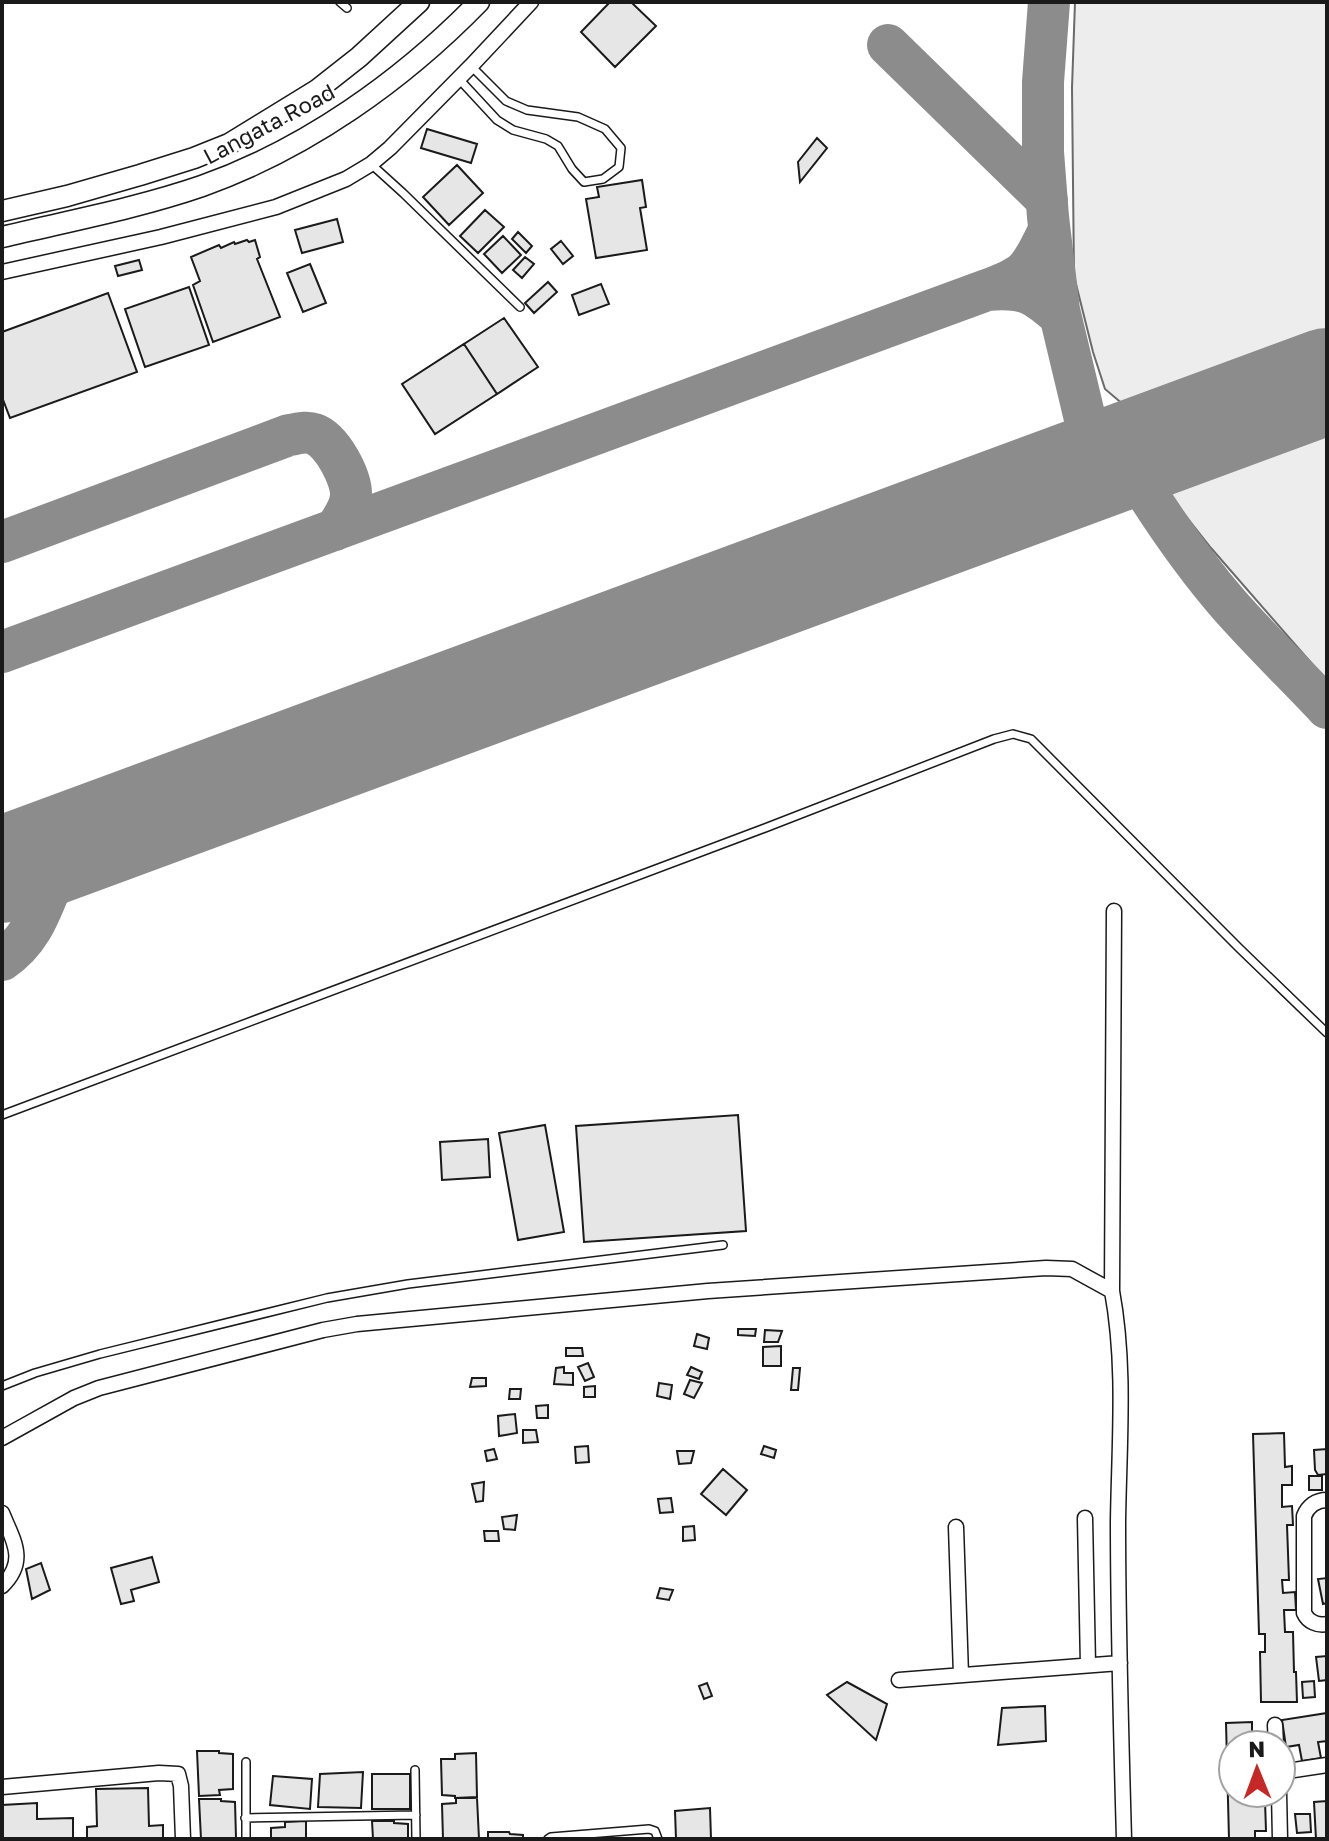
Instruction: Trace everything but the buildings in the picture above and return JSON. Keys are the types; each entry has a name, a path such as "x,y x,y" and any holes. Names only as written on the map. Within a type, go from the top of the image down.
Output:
{"main road":[{"name":"Langata Road","path":"2,211 140,175 229,144 317,90 379,41 419,2"},
{"name":"Langata Road","path":"2,237 168,197 239,171 349,111 423,54 479,2"}],"street":[{"path":"2,272 161,237 276,207 346,179 390,148 531,2"},
{"path":"1114,911 1112,1291 1120,1369 1118,1526 1124,1839"},
{"path":"2,1438 74,1398 110,1385 357,1324 708,1291 1046,1268 1072,1269 1112,1291"},
{"path":"1327,1500 1312,1504 1304,1516 1304,1613 1316,1624 1327,1624"},
{"path":"2,1513 17,1556 16,1566 2,1586"},
{"path":"1085,1518 1088,1665"},
{"path":"956,1527 961,1675"},
{"path":"899,1680 1120,1663"},
{"path":"1275,1725 1275,1729"},
{"path":"1297,1770 1327,1765"},
{"path":"2,1787 178,1774 183,1839"},
{"path":"1279,1809 1280,1839"}],"lane":[{"path":"459,79 497,120 513,130 546,139 558,146 584,182 603,179 619,167 621,148 605,129 578,117 527,110 506,101 471,66"},
{"path":"371,164 520,307"},
{"path":"2,1115 1013,734 1031,739 1327,1033"},
{"path":"2,1386 100,1354 327,1298 408,1284 723,1245"},
{"path":"246,1762 246,1839"},
{"path":"415,1770 416,1839"},
{"path":"245,1818 416,1815"},
{"path":"548,1839 649,1829 655,1831 658,1839"}],"shaded area":[{"path":"1075,2 1327,2 1327,349 1140,416 1105,389 1074,276 1072,88"},
{"path":"1327,415 1327,681 1211,548 1154,476"}],"taxiway":[{"path":"1016,496 1070,471 1087,454 1091,444 1059,310 1048,217 1043,152 1043,82 1049,2"},
{"path":"888,45 1047,200"},
{"path":"1049,230 1027,269 1012,280 987,290 1010,289 1027,293 1060,316"},
{"path":"2,652 987,290"},
{"path":"2,542 289,435 305,433 314,434 328,444 340,460 348,480 350,501 335,530"},
{"path":"1098,445 1121,451 1160,442"},
{"path":"1124,456 1174,533 1215,588 1327,708"},
{"path":"2,960 29,933 55,876"}],"runway":[{"path":"2,870 1327,381"}]}
